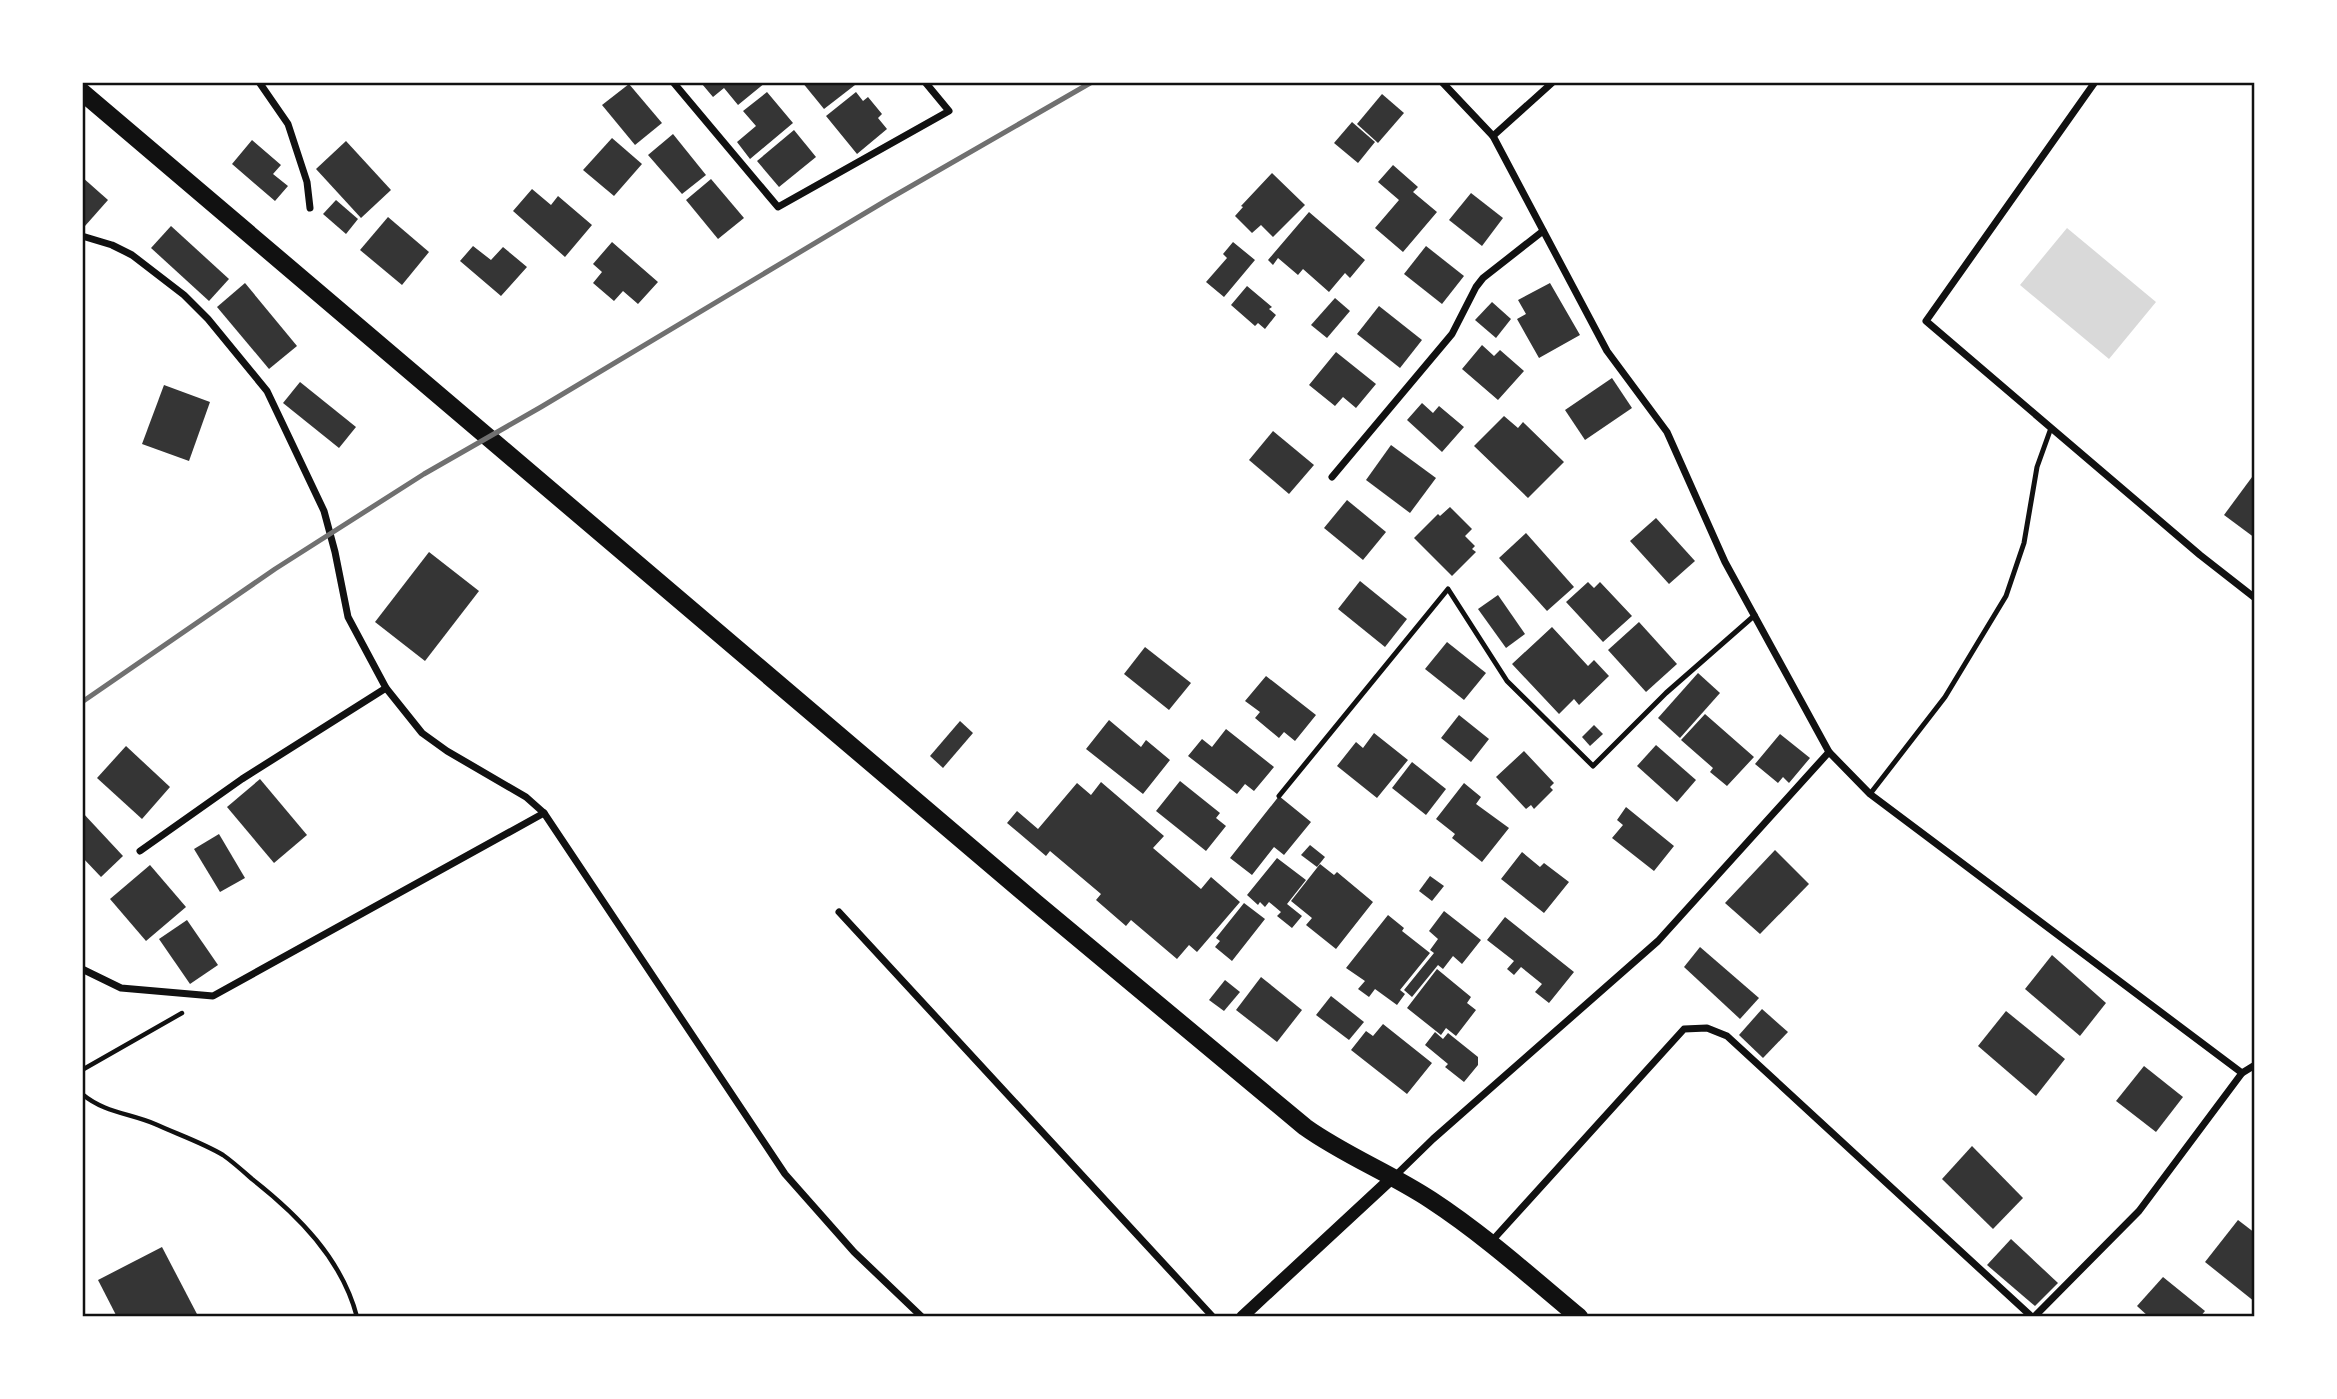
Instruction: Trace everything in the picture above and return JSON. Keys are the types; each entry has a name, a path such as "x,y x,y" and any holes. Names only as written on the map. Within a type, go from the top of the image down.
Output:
{"main road":[{"path":"82,92 1036,903 1304,1127 1428,1198 1490,1243 1579,1317"}],"street":[{"path":"259,82 289,124 307,182 310,208"},
{"path":"673,82 778,207 949,111 925,82"},
{"path":"1442,82 1493,136 1607,351 1667,432 1726,562 1829,751 1870,794 2242,1073"},
{"path":"1493,136 1553,82"},
{"path":"2095,82 1926,321 2200,555 2255,597"},
{"path":"1332,477 1452,334 1483,278 1544,231"},
{"path":"82,236 132,255 184,295 208,319 267,391 324,511 348,617 386,688 422,733 447,751 526,797 544,813 785,1174 854,1252 922,1317"},
{"path":"139,851 242,779 386,688"},
{"path":"1241,1317 1433,1139 1658,941 1829,751"},
{"path":"82,969 121,988 213,996 544,813"},
{"path":"839,912 1213,1317"},
{"path":"1490,1243 1684,1029 1707,1028 1727,1036 2033,1317 2139,1211 2242,1073 2255,1065"}],"lane":[{"path":"1870,794 1945,697 2006,596 2024,543 2037,467 2051,428"},
{"path":"1279,796 1448,589 1507,681 1593,766 1666,693 1755,615"}],"path":[{"path":"82,1070 213,996"},
{"path":"82,1094 96,1106 151,1122 223,1155 274,1195 310,1230 333,1262 354,1304 357,1317"}],"shaded area":[{"path":"2067,228 2156,302 2109,359 2020,285"}],"building":[{"path":"766,82 738,105 724,88 713,97 702,84"},
{"path":"802,82 853,82 855,85 824,109"},
{"path":"629,84 662,123 635,145 602,105"},
{"path":"767,92 793,123 750,159 737,142 756,126 743,111"},
{"path":"856,92 863,101 868,97 882,114 878,118 887,129 857,154 826,116"},
{"path":"1382,94 1404,113 1378,143 1357,124"},
{"path":"1352,122 1375,142 1358,163 1334,143"},
{"path":"794,130 816,157 779,187 757,161"},
{"path":"673,134 706,175 682,194 648,155"},
{"path":"612,138 642,164 614,196 583,170"},
{"path":"252,140 281,165 273,174 288,186 275,201 232,164"},
{"path":"346,141 391,190 361,218 316,169"},
{"path":"1393,165 1418,187 1413,192 1437,212 1403,252 1375,228 1399,200 1378,182"},
{"path":"1272,173 1305,205 1273,237 1261,225 1252,233 1235,216"},
{"path":"82,177 108,200 85,226 82,224"},
{"path":"711,179 744,218 718,239 686,200"},
{"path":"532,189 551,205 558,196 592,225 565,257 513,211"},
{"path":"1471,193 1503,218 1482,246 1449,220"},
{"path":"336,200 358,219 346,234 323,214"},
{"path":"1309,212 1365,260 1350,278 1345,273 1329,292 1303,269 1298,275 1278,258 1273,265 1268,260"},
{"path":"388,217 429,252 402,285 360,250"},
{"path":"171,226 229,279 209,301 151,248"},
{"path":"612,242 658,282 638,304 623,291 614,301 593,283 602,272 593,264"},
{"path":"1233,242 1255,260 1224,297 1206,282 1227,258 1223,254"},
{"path":"473,246 491,260 503,247 527,267 501,296 460,261"},
{"path":"1426,246 1464,276 1442,304 1404,274"},
{"path":"245,283 297,346 269,369 217,307"},
{"path":"1550,283 1580,335 1539,358 1517,319 1526,314 1518,300"},
{"path":"1247,286 1272,307 1269,309 1276,315 1265,329 1258,323 1255,326 1231,305"},
{"path":"1335,298 1350,311 1327,338 1311,325"},
{"path":"1492,302 1511,319 1496,338 1475,320"},
{"path":"1379,306 1422,340 1400,368 1357,334"},
{"path":"1482,345 1494,356 1500,350 1524,371 1498,400 1462,369"},
{"path":"1336,352 1376,384 1356,408 1343,397 1335,406 1309,385"},
{"path":"1612,378 1632,408 1585,440 1565,410"},
{"path":"300,382 356,427 339,448 283,403"},
{"path":"164,385 210,402 189,461 142,444"},
{"path":"1422,403 1433,413 1439,406 1464,427 1442,452 1407,420"},
{"path":"1504,416 1518,428 1523,422 1564,462 1528,498 1474,446"},
{"path":"1273,431 1314,465 1289,494 1249,460"},
{"path":"1391,445 1436,478 1410,513 1366,480"},
{"path":"2255,473 2255,538 2224,515"},
{"path":"1347,500 1386,532 1363,560 1324,528"},
{"path":"1450,507 1472,529 1465,536 1475,546 1472,549 1476,552 1452,576 1414,538 1438,514 1440,516"},
{"path":"1656,518 1695,561 1669,584 1630,541"},
{"path":"1526,533 1574,587 1547,611 1499,558"},
{"path":"429,552 479,591 425,661 375,622"},
{"path":"1360,581 1407,619 1385,647 1338,609"},
{"path":"1588,582 1594,588 1600,582 1632,616 1603,642 1566,602"},
{"path":"1498,595 1525,634 1506,648 1478,609"},
{"path":"1639,622 1677,664 1646,692 1608,650"},
{"path":"1552,627 1588,666 1594,660 1609,676 1579,705 1574,699 1559,714 1512,664"},
{"path":"1447,642 1486,673 1464,700 1425,669"},
{"path":"1145,647 1191,683 1169,710 1124,674"},
{"path":"1698,673 1720,693 1680,738 1658,718"},
{"path":"1266,676 1316,715 1295,741 1284,732 1279,738 1255,718 1260,712 1245,701"},
{"path":"1705,714 1754,757 1727,786 1710,772 1713,768 1681,740"},
{"path":"1459,715 1489,739 1471,762 1441,738"},
{"path":"1109,720 1141,747 1146,740 1170,760 1143,794 1086,749"},
{"path":"960,721 973,733 943,768 930,756"},
{"path":"1594,725 1603,734 1590,746 1582,737"},
{"path":"1226,729 1274,767 1254,791 1245,784 1237,794 1188,756 1202,739 1212,747"},
{"path":"1374,733 1408,760 1377,798 1337,766 1356,742 1363,748"},
{"path":"1780,734 1810,758 1789,783 1783,777 1778,783 1755,764"},
{"path":"1656,745 1696,780 1677,802 1637,766"},
{"path":"126,746 170,787 142,819 97,778"},
{"path":"1524,751 1554,783 1550,787 1553,790 1534,809 1531,805 1526,809 1496,777"},
{"path":"1412,762 1446,789 1426,815 1392,788"},
{"path":"260,779 307,835 274,863 227,807"},
{"path":"1180,781 1220,813 1216,818 1226,826 1206,851 1156,811"},
{"path":"1101,782 1164,836 1153,848 1201,889 1211,877 1240,902 1197,952 1189,945 1177,959 1131,920 1126,926 1096,900 1101,894 1050,851 1046,856 1007,823 1017,811 1038,829 1077,783 1091,795"},
{"path":"1464,783 1481,797 1476,804 1509,828 1482,862 1452,838 1455,834 1436,819"},
{"path":"1279,796 1311,822 1284,855 1274,847 1252,875 1230,858"},
{"path":"1626,807 1674,846 1654,871 1612,838 1623,825 1617,820"},
{"path":"82,812 123,856 101,877 82,857"},
{"path":"219,834 245,878 220,892 194,849"},
{"path":"1310,845 1325,857 1317,867 1301,855"},
{"path":"1775,850 1809,884 1760,934 1725,903"},
{"path":"1522,852 1540,867 1544,863 1569,882 1544,913 1501,879"},
{"path":"1277,858 1306,880 1287,904 1302,916 1292,928 1277,916 1281,912 1269,902 1265,907 1260,902 1258,905 1247,895"},
{"path":"1320,864 1334,875 1337,872 1373,902 1336,949 1306,925 1312,918 1291,901"},
{"path":"150,865 186,907 146,941 110,899"},
{"path":"1430,876 1444,886 1432,901 1419,891"},
{"path":"1244,903 1265,919 1232,961 1215,947 1220,941 1216,938"},
{"path":"1444,911 1481,940 1462,964 1453,956 1443,969 1438,965 1412,997 1404,990 1434,953 1430,950 1438,939 1429,931"},
{"path":"1388,915 1404,928 1402,931 1430,953 1400,990 1405,994 1397,1005 1375,989 1369,997 1358,989 1365,981 1346,968"},
{"path":"1505,917 1574,972 1549,1003 1535,992 1542,984 1521,967 1514,975 1507,969 1514,961 1487,940"},
{"path":"187,920 218,965 190,984 159,939"},
{"path":"1700,947 1759,998 1740,1019 1684,967"},
{"path":"2052,955 2106,1003 2080,1036 2025,989"},
{"path":"1437,969 1471,997 1467,1003 1476,1010 1456,1036 1446,1028 1441,1035 1407,1008"},
{"path":"1261,977 1302,1010 1277,1042 1236,1010"},
{"path":"1225,980 1240,992 1224,1011 1209,1000"},
{"path":"1331,996 1364,1022 1349,1040 1316,1015"},
{"path":"1762,1009 1788,1032 1763,1058 1739,1035"},
{"path":"2006,1011 2065,1059 2036,1096 1978,1046"},
{"path":"1383,1024 1432,1063 1407,1094 1351,1050 1366,1031 1373,1036"},
{"path":"1435,1032 1443,1039 1448,1033 1478,1057 1478,1065 1464,1082 1445,1067 1448,1064 1425,1045"},
{"path":"2144,1066 2183,1097 2156,1132 2116,1101"},
{"path":"1972,1146 2023,1198 1993,1229 1942,1179"},
{"path":"2238,1220 2255,1233 2255,1302 2205,1262"},
{"path":"2011,1239 2058,1283 2035,1306 1987,1265"},
{"path":"162,1247 198,1316 117,1317 98,1280"},
{"path":"2163,1277 2205,1311 2200,1317 2149,1317 2137,1306"}],"railway":[{"path":"82,702 275,569 424,474 1092,82"}]}
